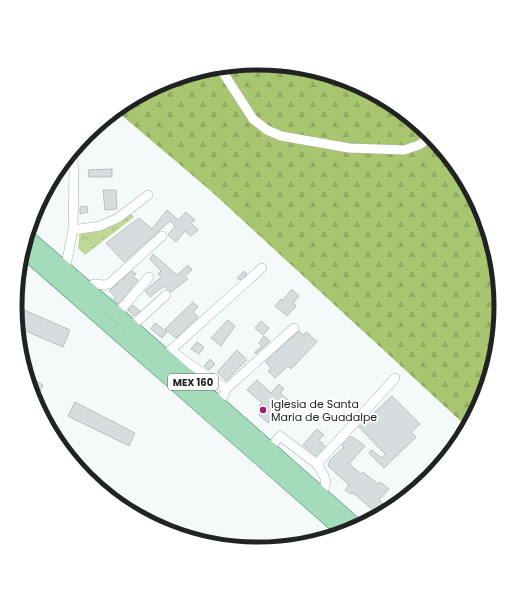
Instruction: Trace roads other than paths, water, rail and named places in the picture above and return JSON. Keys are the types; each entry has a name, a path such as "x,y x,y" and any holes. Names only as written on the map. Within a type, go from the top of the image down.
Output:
{"main road":[{"name":"MEX 160","path":"32,240 65,270 82,293 265,454 320,495 353,523"},
{"name":"MEX 160","path":"28,254 82,293 117,314 131,327 168,353 265,454 340,528"}],"street":[{"path":"223,73 253,119 267,130 281,136 349,148 404,150 419,145 427,140"},
{"path":"65,270 73,230 74,169 73,161"},
{"path":"73,230 100,226 118,218 148,195"},
{"path":"82,293 92,284 109,284 162,236"},
{"path":"226,389 168,353 262,268"},
{"path":"117,314 149,277"},
{"path":"131,327 166,295"},
{"path":"217,403 224,395 226,389 294,328"},
{"path":"317,464 395,378"},
{"path":"265,454 280,436 317,464 326,479 325,488 320,495"}],"place":[{"name":"Iglesia de Santa Maria de Guadalpe","path":"263,410"}]}
